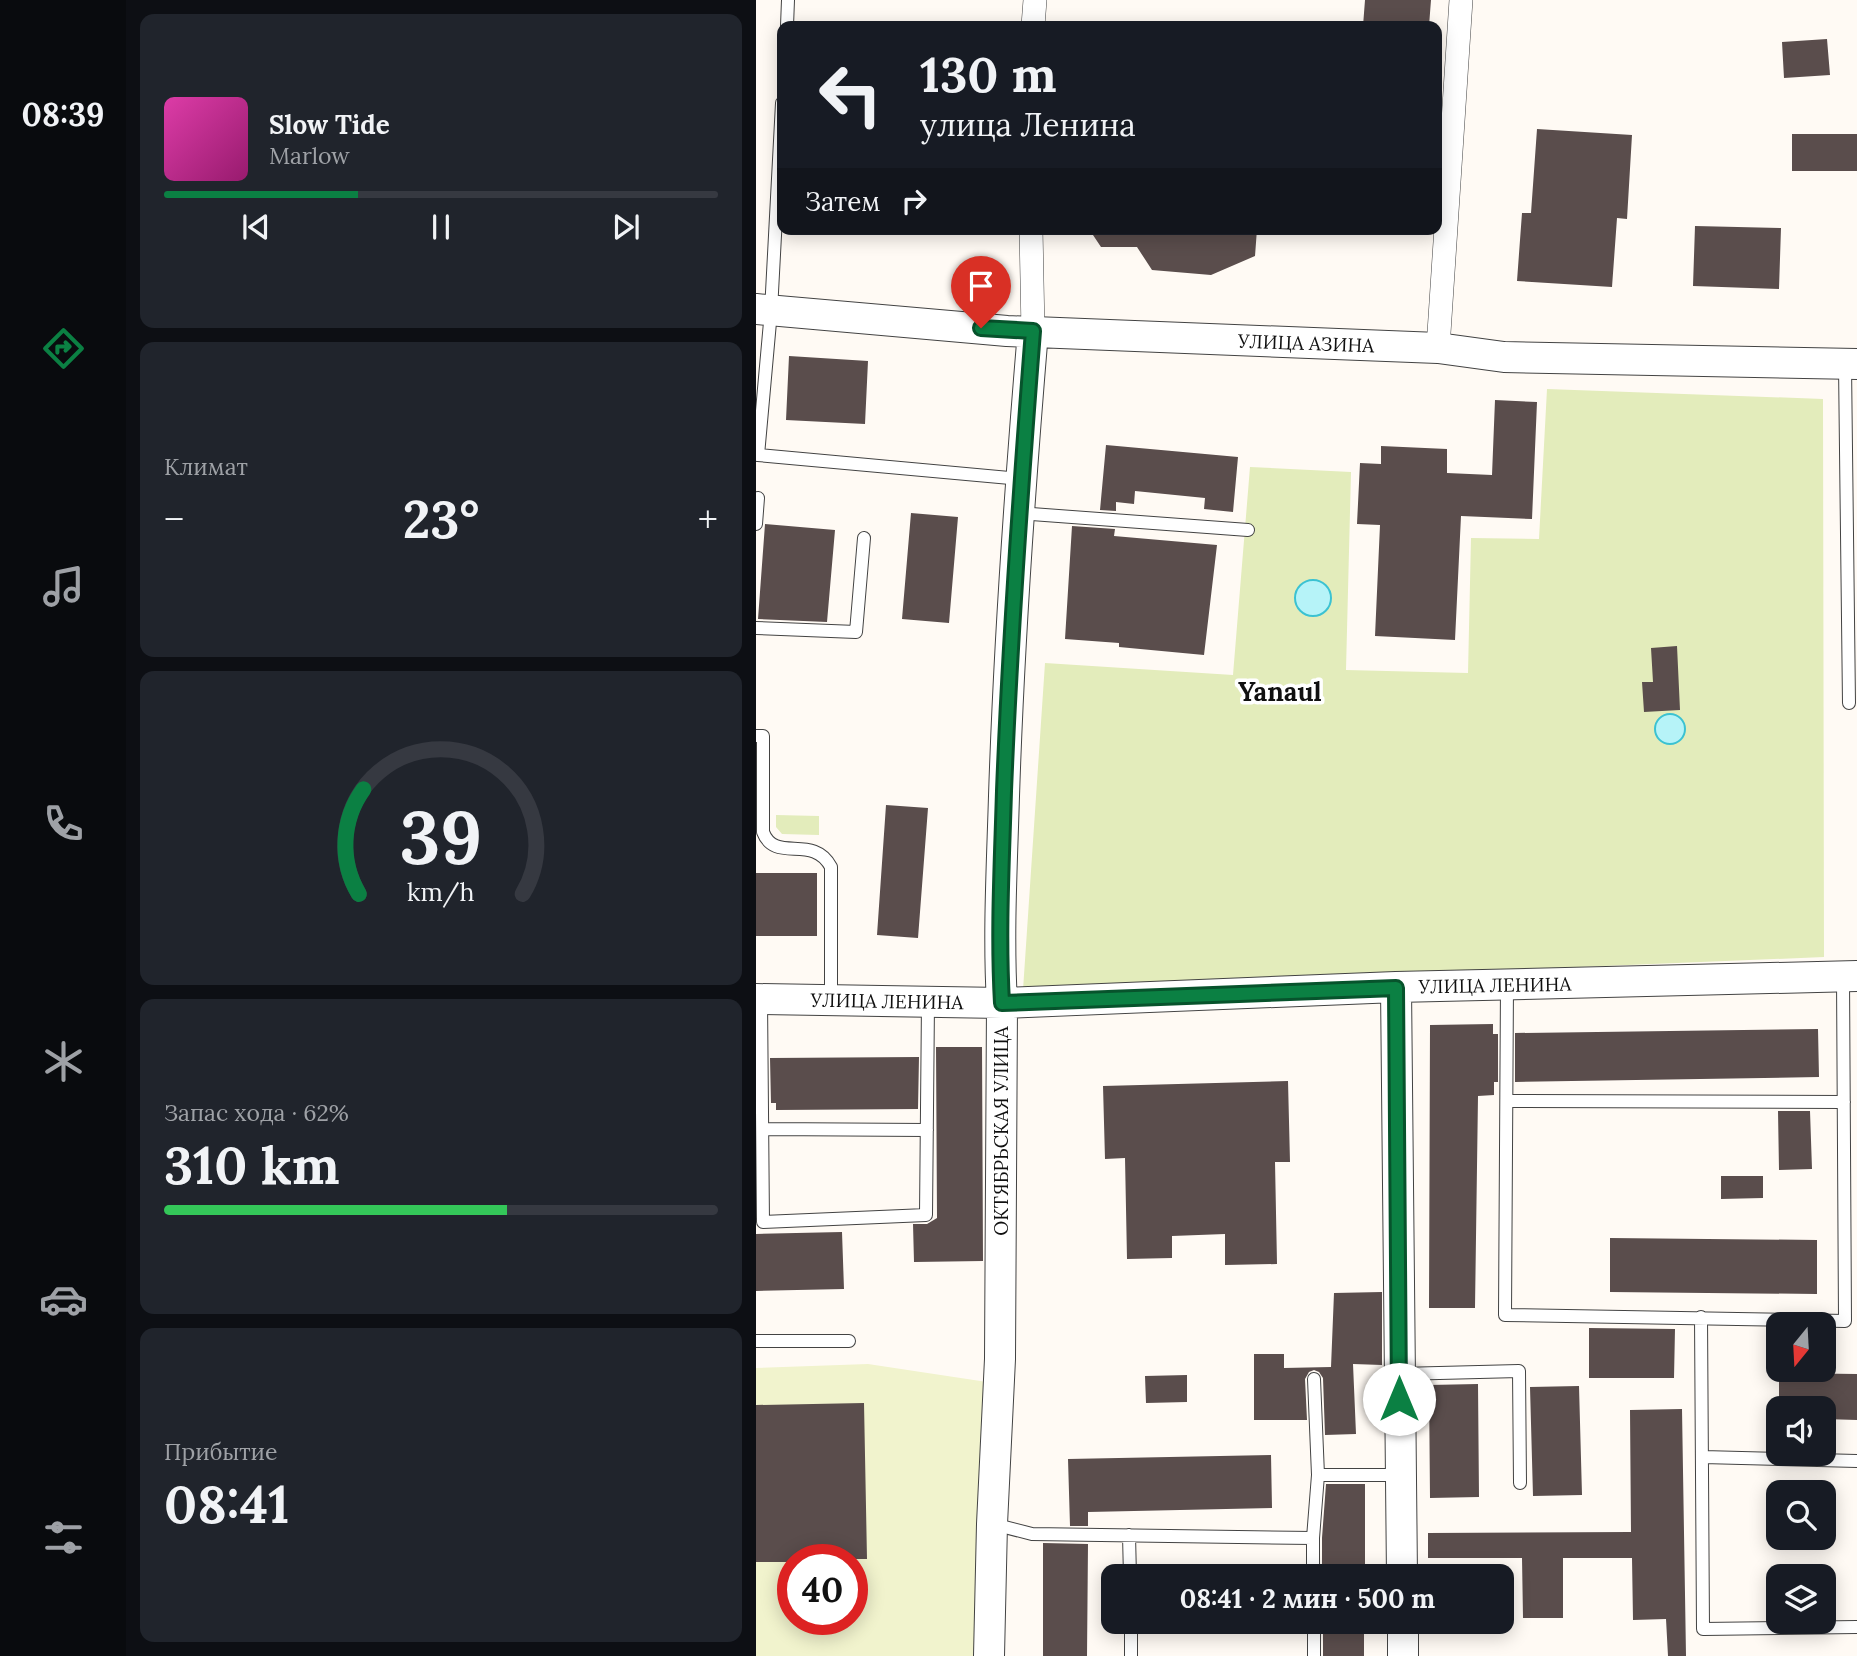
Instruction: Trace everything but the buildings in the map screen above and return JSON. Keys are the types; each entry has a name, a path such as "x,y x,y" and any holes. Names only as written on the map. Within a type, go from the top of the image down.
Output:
{"street":[{"path":"1033,21 1034,0"},
{"path":"1438,348 1461,0"},
{"name":"ОКТЯБРЬСКАЯ УЛИЦА","path":"989,1656 1000,1359 1002,1003 999,956 1007,711 1018,513 1033,331 1031,235"},
{"name":"УЛИЦА АЗИНА","path":"763,310 1033,331 1438,348 1504,358 1851,364"},
{"name":"УЛИЦА ЛЕНИНА","path":"759,999 1002,1003 1396,988 1850,977"},
{"path":"1396,988 1402,1564"},
{"path":"1403,1634 1403,1656"}],"lane":[{"path":"786,21 788,0"},
{"path":"777,157 763,310 758,455 1021,479"},
{"path":"1849,703 1851,364"},
{"path":"756,524 758,498"},
{"path":"1018,513 1248,530"},
{"path":"756,628 856,632 864,538"},
{"path":"756,736 763,736 763,832 766,839 781,849 814,850 825,857 831,867 831,1000"},
{"path":"1507,985 1506,1315 1845,1321 1844,1102 1850,977"},
{"path":"759,999 763,1222 926,1215 928,1002"},
{"path":"1508,1101 1844,1102"},
{"path":"763,1129 927,1130"},
{"path":"1701,1317 1703,1629 1857,1627"},
{"path":"756,1341 849,1340"},
{"path":"1399,1374 1519,1371 1520,1483"},
{"path":"1313,1564 1318,1475 1314,1379"},
{"path":"1703,1457 1857,1461"},
{"path":"1318,1475 1400,1475"},
{"path":"992,1524 1032,1534 1313,1538"},
{"path":"1129,1535 1130,1564"},
{"path":"1131,1634 1131,1656"},
{"path":"1314,1634 1314,1656"}],"green space":[{"path":"1547,389 1823,399 1824,957 1023,990 1045,663 1233,675 1250,467 1351,472 1346,670 1468,673 1471,538 1539,539"},
{"path":"776,815 819,816 819,835 782,834 776,827"},
{"path":"868,1364 987,1382 979,1656 756,1656 756,1368"}],"water":[{"path":"1313,580 1326,585 1331,598 1326,611 1313,616 1300,611 1295,598 1300,585"},
{"path":"1670,714 1676,715 1684,723 1684,735 1676,743 1670,744 1664,743 1656,735 1655,729 1656,723 1664,715"}],"district":[{"name":"Yanaul","path":"1280,691"}],"route":[{"path":"981,328 1033,331 1007,697 999,956 1002,1003 1396,988 1399,1399"}]}
